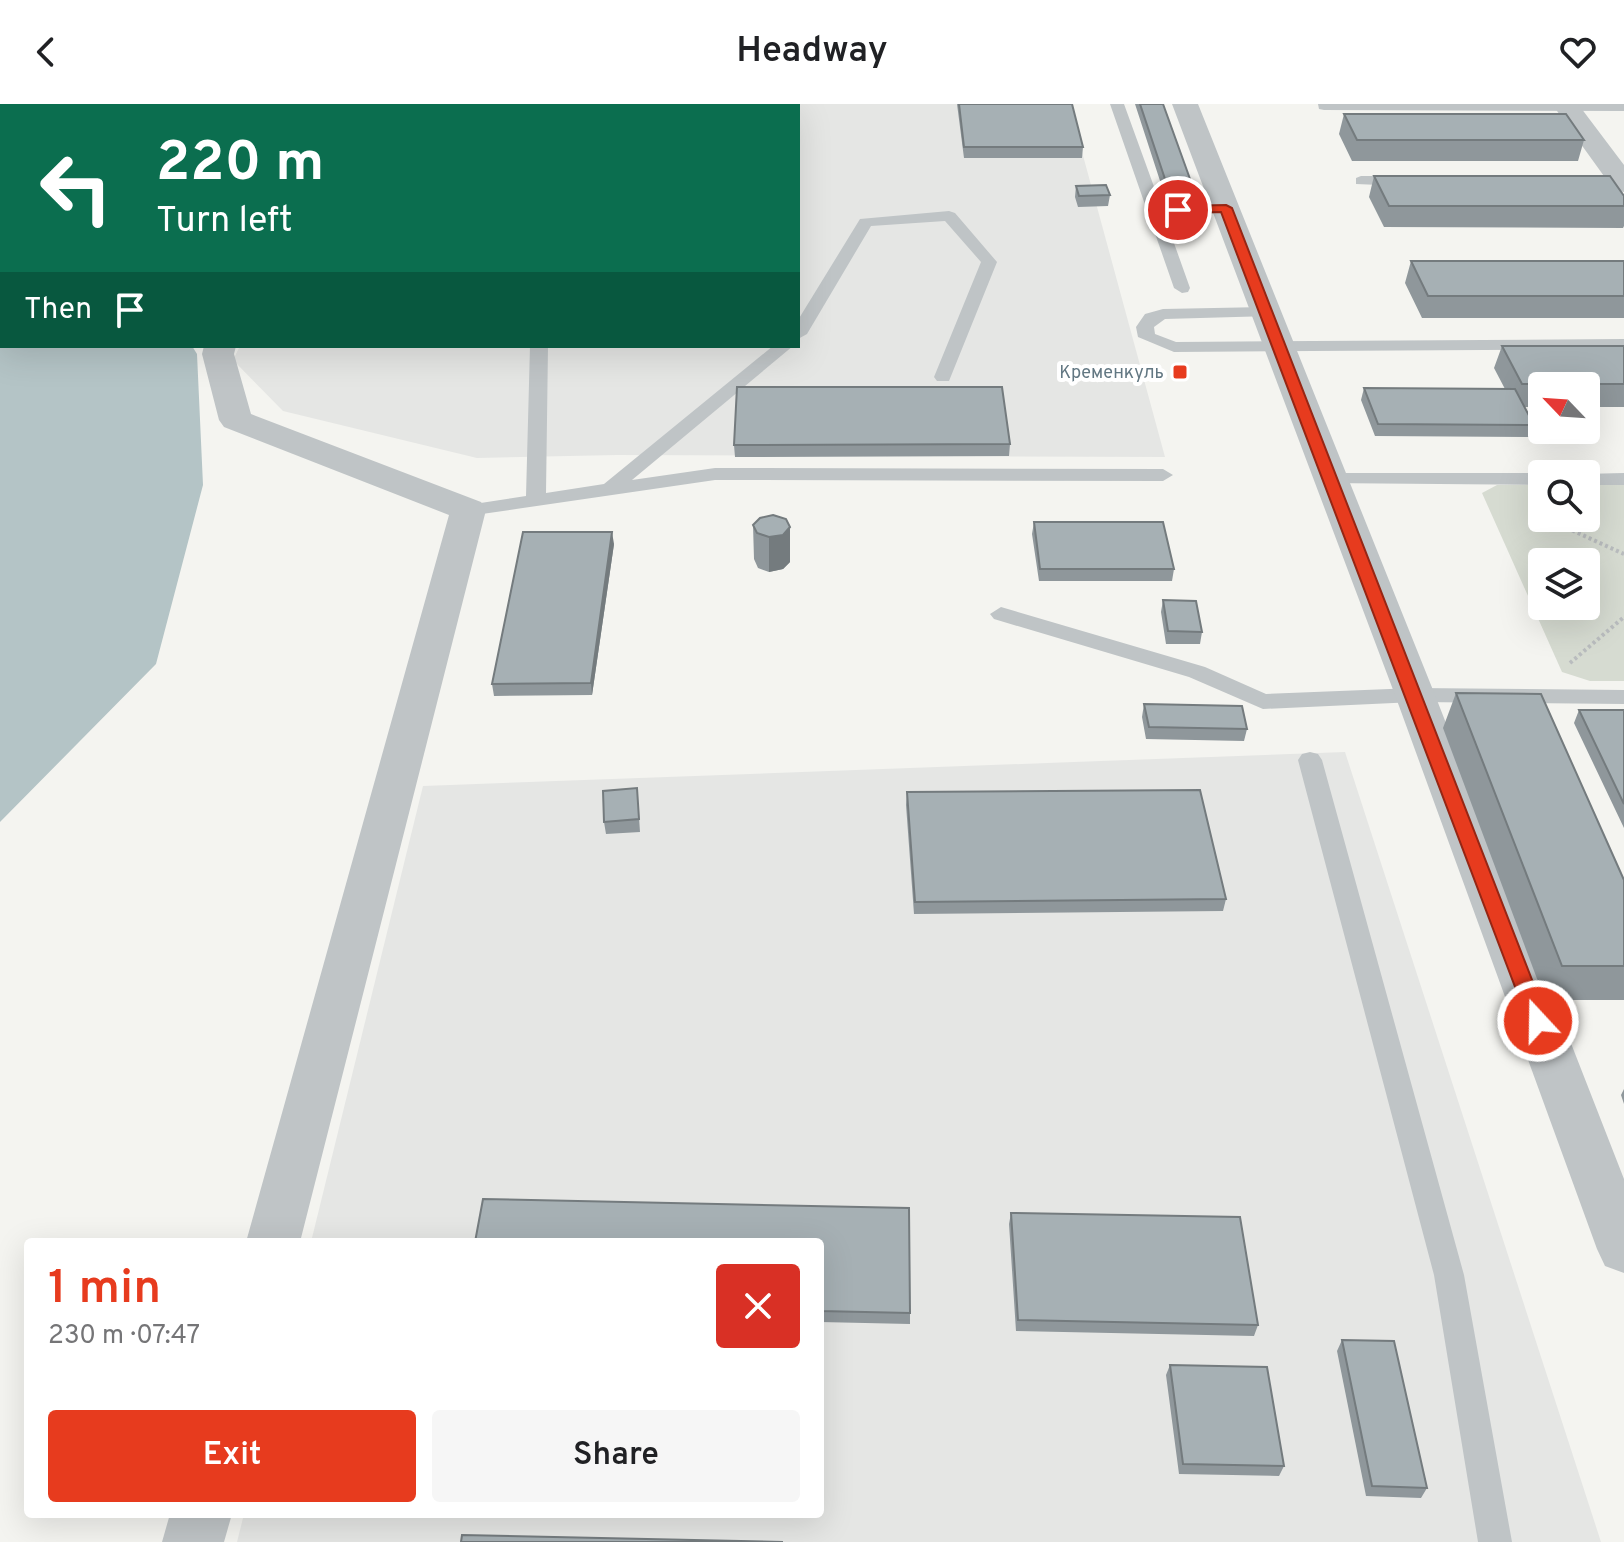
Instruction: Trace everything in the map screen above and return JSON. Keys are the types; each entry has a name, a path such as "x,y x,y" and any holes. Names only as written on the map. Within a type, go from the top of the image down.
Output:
{"street":[{"path":"1185,104 1415,695 1624,1249"},
{"path":"1566,105 1617,182"},
{"path":"220,348 218,354 236,420 468,510 274,1238"},
{"path":"193,1542 200,1518"}],"lane":[{"path":"1117,104 1182,288"},
{"path":"1324,106 1624,107"},
{"path":"1361,181 1422,181"},
{"path":"1155,211 1226,208"},
{"path":"800,331 866,222 949,216 989,262 943,377"},
{"path":"1272,329 1174,347 1156,343 1147,337 1145,327 1151,318 1163,314 1272,329 1624,344"},
{"path":"536,498 539,348"},
{"path":"610,488 782,348"},
{"path":"468,510 715,474 1163,475"},
{"path":"1330,479 1528,479"},
{"path":"1600,479 1624,479"},
{"path":"1001,614 1197,672 1263,702 1415,695 1624,697"},
{"path":"1310,760 1449,1275 1495,1542"}],"path":[{"path":"1576,532 1624,554"},
{"path":"1570,663 1624,617"}],"shaded area":[{"path":"800,104 1069,104 1165,457 617,455 477,458 283,411 233,360 239,348 800,348"},
{"path":"0,348 193,348 197,354 203,485 156,664 0,822"},
{"path":"1600,484 1624,484 1624,681 1590,681 1562,672 1539,620 1600,620 1600,548 1528,548 1528,596 1482,493 1497,485 1528,485 1528,532 1600,532"},
{"path":"1345,752 1601,1542 237,1542 243,1518 824,1518 824,1238 312,1238 423,786"}],"building":[{"path":"959,104 1072,104 1083,147 964,147"},
{"path":"1140,104 1163,104 1190,179 1165,179"},
{"path":"1344,114 1566,114 1584,140 1357,140"},
{"path":"1374,176 1610,176 1624,196 1624,206 1389,206"},
{"path":"1106,185 1110,195 1079,196 1076,186"},
{"path":"1411,261 1624,261 1624,296 1428,296"},
{"path":"1502,346 1624,346 1624,384 1600,384 1600,372 1528,372 1528,384 1522,384"},
{"path":"737,387 1002,387 1010,444 734,445"},
{"path":"1364,388 1515,389 1528,414 1528,425 1378,424"},
{"path":"773,515 786,519 790,527 783,535 769,537 757,533 753,525 760,518"},
{"path":"1034,522 1163,522 1174,569 1040,569"},
{"path":"523,532 612,532 591,683 492,684"},
{"path":"1163,600 1196,601 1202,632 1168,631"},
{"path":"1456,693 1541,694 1624,880 1624,966 1562,966"},
{"path":"1144,704 1242,706 1247,729 1149,727"},
{"path":"1579,710 1624,710 1624,804"},
{"path":"637,788 639,819 604,822 603,791"},
{"path":"1200,790 1226,899 915,902 907,792"},
{"path":"483,1199 909,1208 910,1313 824,1311 824,1238 476,1238"},
{"path":"1011,1213 1240,1217 1258,1325 1018,1320"},
{"path":"1342,1340 1394,1341 1427,1488 1372,1486"},
{"path":"1170,1365 1267,1367 1284,1466 1183,1464"},
{"path":"462,1535 783,1542 461,1542"}],"place":[{"name":"Кременкуль","path":"1180,372"}],"route":[{"path":"1178,210 1226,208 1538,1021"}]}
